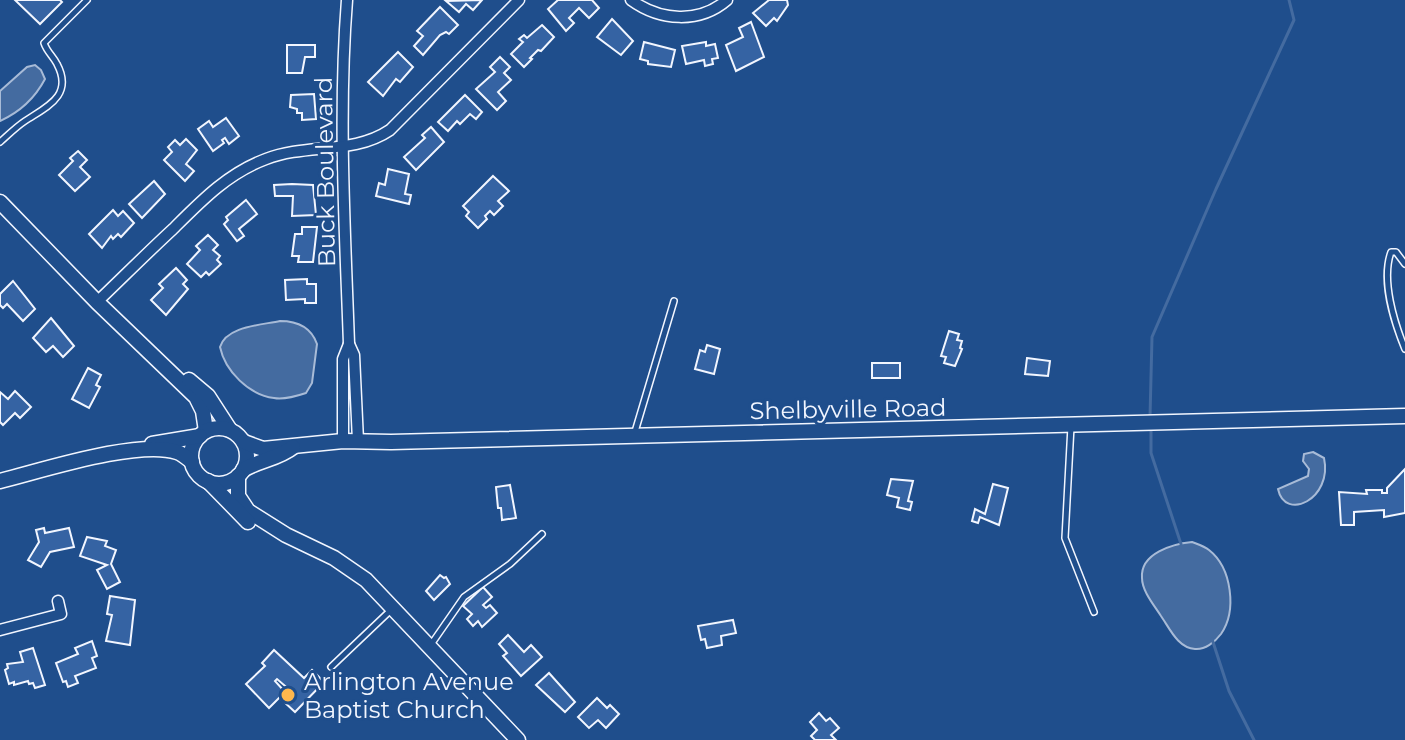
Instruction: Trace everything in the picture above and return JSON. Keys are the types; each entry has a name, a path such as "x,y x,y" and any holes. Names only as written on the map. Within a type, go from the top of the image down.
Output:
{"main road":[{"path":"0,202 201,404 203,434 192,448 192,462"},
{"path":"177,378 189,380 204,391 230,430 244,442 263,449 285,445 293,447"},
{"name":"Shelbyville Road","path":"293,447 351,441 1405,416"},
{"path":"0,481 158,441 220,428 230,430"},
{"path":"244,442 247,456 240,473 238,496 244,508 356,573 518,740"},
{"path":"208,481 226,483 252,464 284,454 293,447"},
{"path":"136,449 177,452 192,462 199,475 246,521 268,532 286,535"}],"street":[{"name":"Buck Boulevard","path":"347,0 343,147 349,344 354,355 351,441"},
{"path":"97,302 229,177 282,153 365,143 390,130 519,0"},
{"path":"631,0 654,13 678,18 701,15 727,0"},
{"path":"0,630 61,614 58,601"}],"lane":[{"path":"0,142 24,122 46,110 60,94 62,80 57,63 47,53 44,43 87,0"},
{"path":"1405,264 1396,252 1391,252 1388,260 1389,289 1405,349"},
{"path":"633,436 674,301"},
{"path":"1071,425 1065,538 1094,612"},
{"path":"429,647 464,597 510,564 542,534"},
{"path":"331,667 393,608"}],"water":[{"path":"35,65 45,79 41,86 20,109 0,121 0,91 27,67"},
{"path":"280,321 303,326 317,344 312,383 306,393 278,398 265,396 247,387 227,365 220,347 229,335 237,331"},
{"path":"1313,452 1324,458 1322,485 1307,501 1298,505 1289,504 1282,499 1278,489 1308,476 1304,454"},
{"path":"1192,542 1217,558 1230,590 1226,625 1216,640 1199,649 1189,648 1175,637 1149,598 1142,578 1146,562 1152,556 1167,548"}],"building":[{"path":"15,0 60,0 62,2 40,24"},
{"path":"482,0 473,10 466,4 459,12 446,1"},
{"path":"558,0 592,0 599,8 589,18 579,8 569,18 574,23 566,31 548,9"},
{"path":"769,0 787,0 788,5 777,21 774,18 766,26 753,13"},
{"path":"440,7 458,25 449,34 440,35 423,55 414,46 423,36 417,31"},
{"path":"612,19 633,41 621,55 597,37"},
{"path":"751,22 764,57 736,71 726,45 743,37 739,28"},
{"path":"542,25 554,37 524,67 511,54 523,42 519,39 524,35 527,38"},
{"path":"644,42 675,50 671,67 648,64 648,61 640,59"},
{"path":"706,42 706,46 715,44 718,58 712,59 713,64 705,66 704,60 686,64 682,46"},
{"path":"287,45 315,45 315,57 305,57 302,73 287,73"},
{"path":"398,52 413,67 400,82 396,79 383,96 368,82"},
{"path":"500,57 510,67 504,73 511,80 498,92 506,101 497,110 476,89 495,72 490,67"},
{"path":"314,94 316,119 302,120 302,113 290,107 291,95"},
{"path":"465,95 482,112 476,119 470,114 460,124 457,121 448,131 438,122"},
{"path":"226,118 239,136 229,144 225,138 222,140 224,143 213,151 198,129 209,121 213,127"},
{"path":"431,127 444,142 416,170 404,157 425,138 422,135"},
{"path":"186,139 197,150 186,164 194,171 185,181 164,160 172,152 168,147 175,140 180,145"},
{"path":"78,151 87,160 80,167 90,177 75,191 59,175"},
{"path":"388,169 409,174 405,194 411,195 409,204 376,196 379,183 385,185"},
{"path":"493,176 509,191 498,201 503,206 494,215 490,211 478,228 466,216 469,212 463,206"},
{"path":"154,181 165,194 142,218 129,204"},
{"path":"274,185 313,185 316,215 292,216 293,196 275,196"},
{"path":"246,200 257,214 239,229 244,236 237,241 224,224 228,220 226,217"},
{"path":"113,210 118,216 123,211 134,223 121,237 118,234 113,239 111,236 102,248 89,234"},
{"path":"302,227 317,227 313,262 298,262 299,256 292,256 295,234 302,234"},
{"path":"208,235 218,245 213,250 220,256 217,260 221,264 209,275 206,272 201,277 187,264 200,250 196,246"},
{"path":"176,268 187,280 183,284 188,289 166,315 151,300 163,288 159,284"},
{"path":"307,279 307,284 316,284 316,303 305,303 305,299 286,300 285,280"},
{"path":"13,281 35,309 23,321 7,304 3,308 0,305 0,294"},
{"path":"51,318 74,346 63,357 53,346 46,352 33,338"},
{"path":"949,331 959,334 957,340 962,341 955,366 944,363 946,357 941,356"},
{"path":"707,345 720,349 714,374 695,369 700,350 705,352"},
{"path":"1027,358 1050,361 1048,376 1025,374"},
{"path":"872,363 900,363 900,378 872,378"},
{"path":"88,368 101,375 96,385 100,387 89,408 72,399"},
{"path":"15,391 31,407 20,418 15,413 3,425 0,422 0,392 8,399"},
{"path":"1405,469 1405,513 1384,517 1384,510 1354,512 1354,525 1341,525 1339,492 1367,494 1366,490 1382,490 1382,493 1387,493 1387,488"},
{"path":"891,479 913,481 908,501 912,502 910,510 897,507 899,498 887,495"},
{"path":"993,484 1008,488 999,525 980,517 978,523 972,521 975,509 985,514"},
{"path":"510,485 516,518 502,520 496,487"},
{"path":"44,528 45,533 69,528 74,547 50,552 41,567 28,560 39,542 36,530"},
{"path":"87,537 107,541 105,546 116,550 111,564 120,582 107,589 97,570 107,565 80,556"},
{"path":"440,575 446,577 450,584 434,600 426,591"},
{"path":"483,587 492,597 483,605 486,608 490,605 497,613 482,627 478,621 473,626 467,619 472,614 463,606"},
{"path":"110,596 135,600 130,645 106,641 112,615 107,614"},
{"path":"733,620 736,633 721,636 722,645 707,648 705,639 701,640 698,626"},
{"path":"508,635 524,652 531,645 542,657 521,676 503,656 507,653 499,644"},
{"path":"92,641 97,656 92,658 96,668 75,676 78,683 68,687 56,663 78,654 75,648"},
{"path":"33,648 45,685 35,688 28,681 9,684 5,670 7,664 23,662 20,652"},
{"path":"274,650 304,678 312,670 324,682 295,712 282,700 291,691 277,679 275,681 285,692 269,708 246,684 265,666 262,663"},
{"path":"549,673 575,702 565,712 536,685"},
{"path":"597,698 619,714 606,728 598,720 589,728 578,717"},
{"path":"819,713 826,721 830,718 839,728 831,735 836,740 815,740 811,736 817,730 810,722"}],"waterway":[{"path":"1150,417 1152,337 1294,20 1289,0"},
{"path":"1151,429 1151,453 1181,544"},
{"path":"1212,639 1229,691 1254,740"}],"place":[{"name":"Arlington Avenue Baptist Church","path":"288,695"}]}
